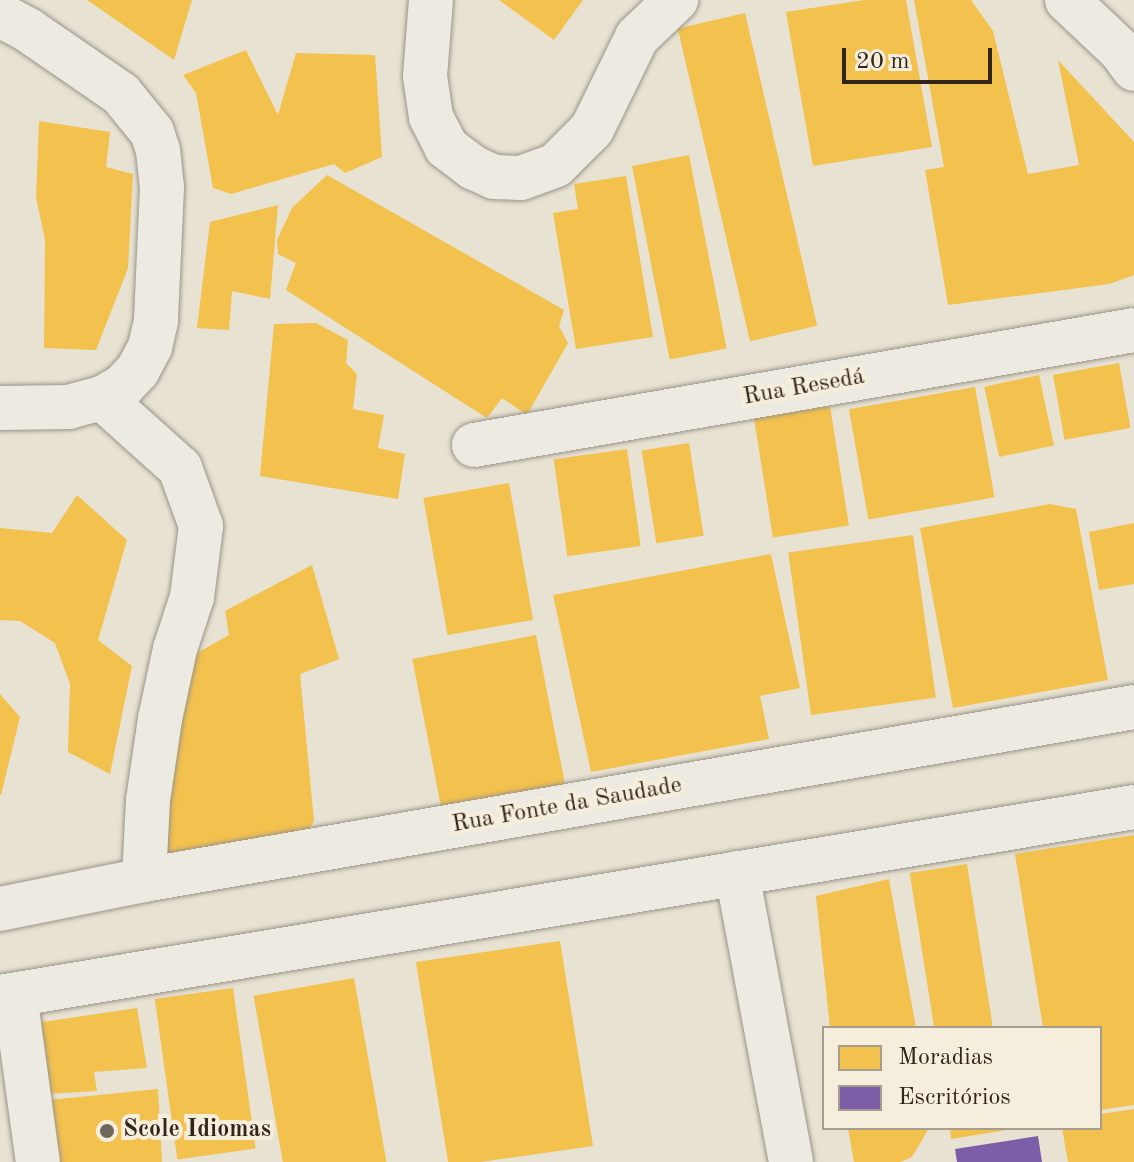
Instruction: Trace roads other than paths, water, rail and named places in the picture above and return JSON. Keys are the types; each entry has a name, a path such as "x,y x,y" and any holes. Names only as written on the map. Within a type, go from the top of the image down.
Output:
{"street":[{"path":"431,0 425,76 431,117 446,147 474,168 494,177 521,178 556,165 592,129 637,37 676,0"},
{"path":"1067,0 1121,51 1134,69"},
{"path":"0,15 28,30 121,94 143,117 158,150 162,187 156,321 150,347 138,370 123,386 102,398 69,407 0,408"},
{"name":"Rua Resedá","path":"474,445 1134,330"},
{"path":"102,398 180,468 201,526 192,597 175,649 160,719 148,800 144,880"},
{"name":"Rua Fonte da Saudade","path":"0,909 144,880 1134,707"},
{"path":"38,1162 7,996 1134,807"},
{"path":"737,873 791,1162"}],"place":[{"name":"Scole Idiomas","path":"107,1131"}]}
